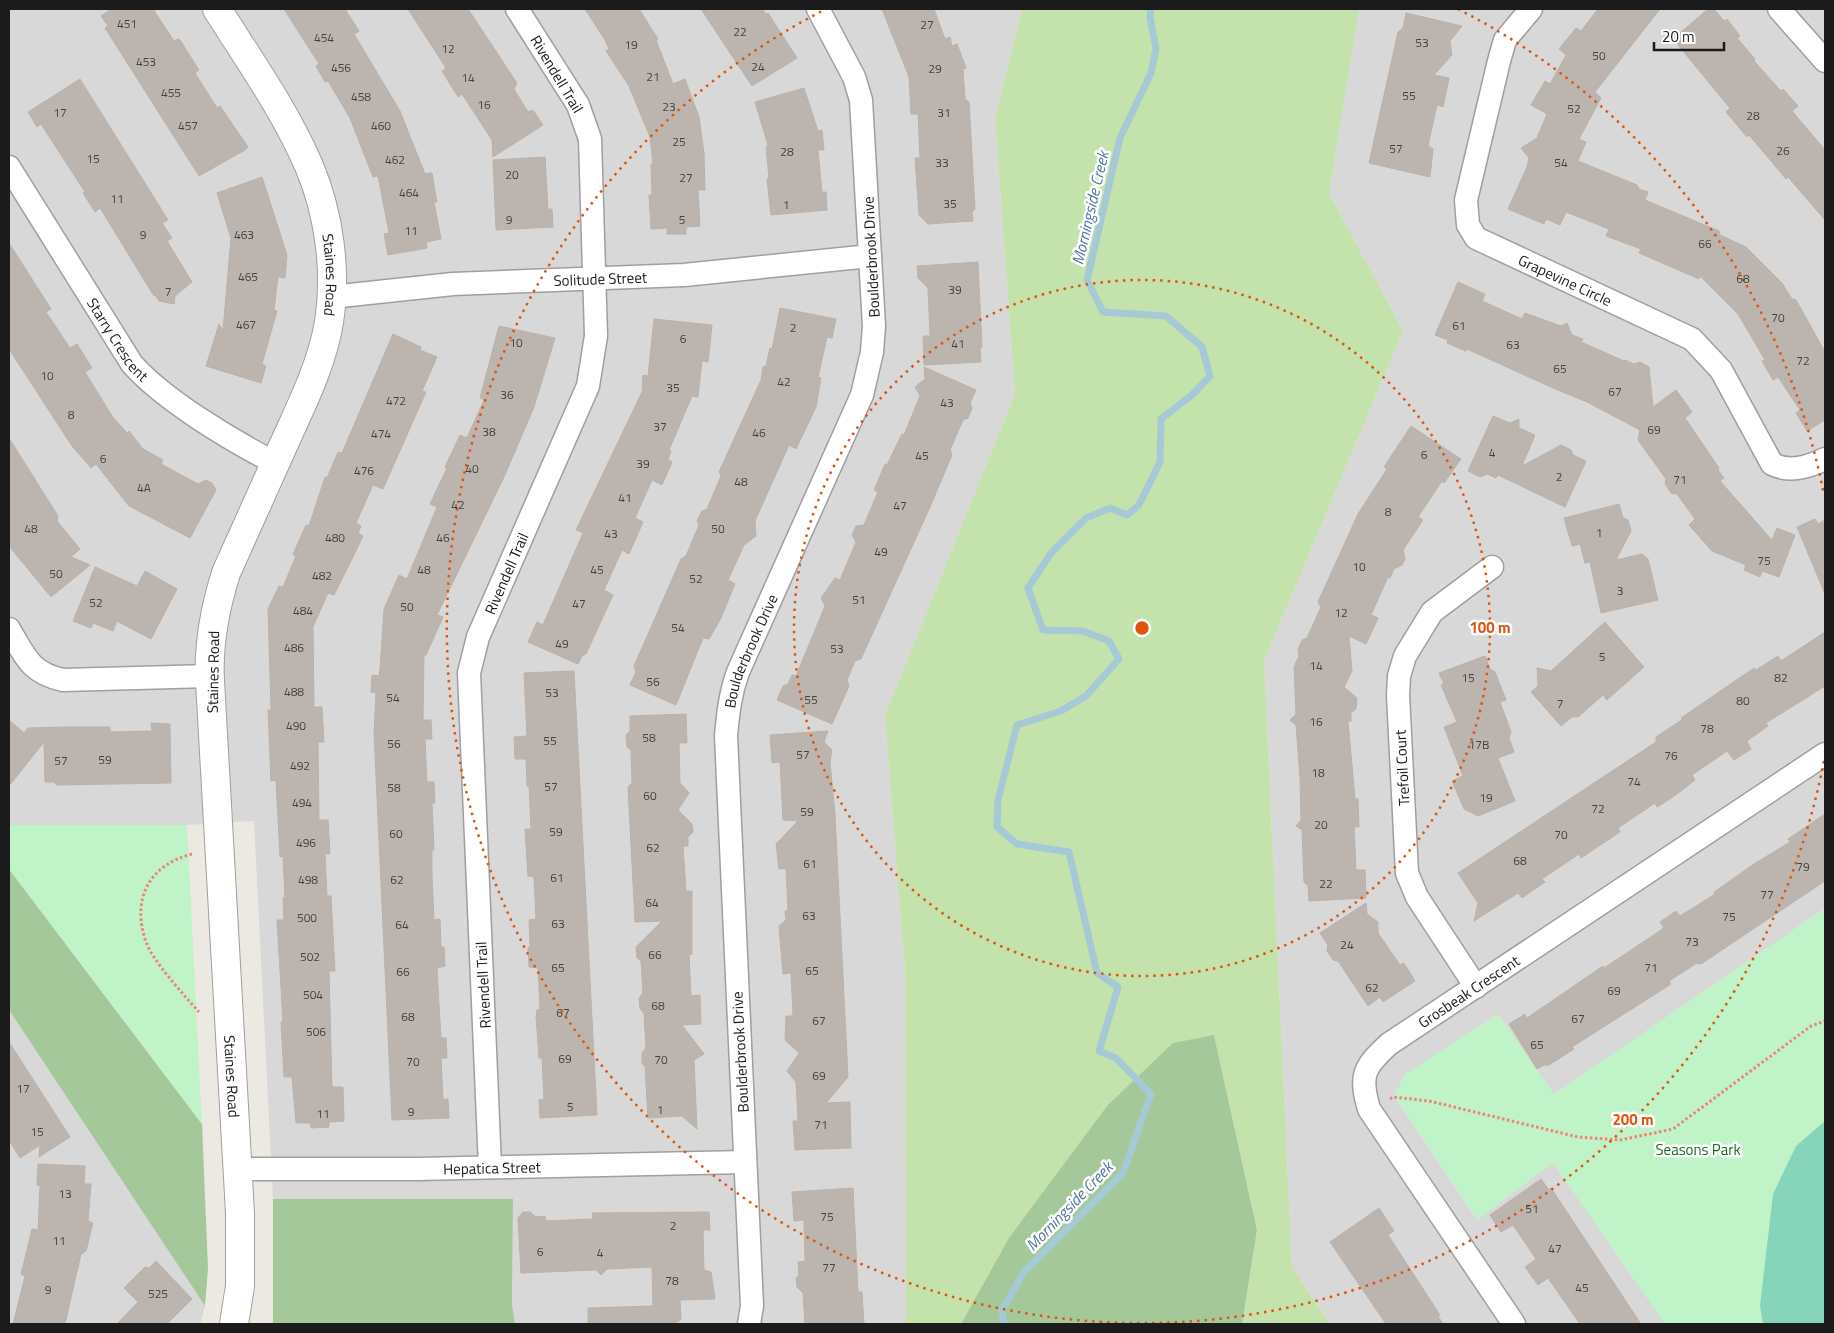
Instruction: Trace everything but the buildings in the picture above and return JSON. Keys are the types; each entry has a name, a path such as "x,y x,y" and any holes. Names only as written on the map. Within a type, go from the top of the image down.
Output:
{"street":[{"name":"Staines Road","path":"217,9 280,109 310,168 321,203 329,243 332,271 329,321 324,346 309,390 226,573 218,596 210,651 238,1169 241,1264 240,1286 234,1324"},
{"name":"Rivendell Trail","path":"490,1167 469,673 478,637 588,386 596,336 590,139 578,105 517,9"},
{"name":"Boulderbrook Drive","path":"750,1324 752,1306 726,736 728,712 731,692 738,672 862,395 868,377 874,326 861,100 850,70 818,9"},
{"name":"Grapevine Circle","path":"1531,9 1504,40 1466,200 1468,225 1476,238 1692,339 1721,370 1772,464 1782,469 1811,466 1825,459"},
{"path":"1779,9 1825,61"},
{"name":"Starry Crescent","path":"9,167 132,364 146,379 240,445 275,462"},
{"name":"Solitude Street","path":"331,297 453,284 684,275 870,256"},
{"name":"Trefoil Court","path":"1476,987 1417,897 1406,872 1398,695 1400,676 1406,656 1432,612 1492,567"},
{"path":"9,629 34,667 45,676 62,680 210,676"},
{"name":"Grosbeak Crescent","path":"1514,1324 1369,1109 1363,1086 1369,1062 1390,1044 1825,754"},
{"name":"Hepatica Street","path":"238,1169 745,1162"}],"path":[{"path":"192,854 166,865 152,878 143,892 140,906 146,942 153,955 199,1012"},
{"path":"1369,1109 1393,1097 1429,1100 1578,1138 1620,1140 1673,1129 1811,1026 1825,1021"}],"shaded area":[{"path":"9,9 1022,9 995,119 1015,394 885,715 905,973 906,1324 515,1324 512,1305 513,1199 273,1199 254,821 187,825 9,825"},
{"path":"1359,9 1825,9 1825,1324 1330,1324 1292,1267 1264,661 1403,331 1329,193"},
{"path":"9,1010 205,1306 200,1324 9,1324"}],"green space":[{"path":"1022,9 1359,9 1329,193 1403,331 1264,661 1292,1267 1330,1324 1242,1324 1257,1230 1214,1035 1107,1106 1010,1238 961,1324 906,1324 905,973 885,715 1015,394 995,119"},
{"path":"9,825 187,825 202,1124 9,869"},
{"path":"9,869 202,1124 208,1269 205,1306 9,1010"},
{"name":"Seasons Park","path":"1825,908 1825,1324 1665,1324 1553,1163 1477,1220 1394,1096 1405,1074 1498,1014 1554,1094"},
{"path":"1214,1035 1257,1230 1242,1324 961,1324 1009,1238 1107,1106 1173,1043"},
{"path":"1825,1121 1825,1324 1763,1324 1760,1306 1773,1194 1796,1146"},
{"path":"273,1199 513,1199 512,1305 515,1324 273,1324"}],"waterway":[{"name":"Morningside Creek","path":"1004,1324 1002,1310 1024,1272 1123,1173 1151,1094 1116,1058 1099,1051 1118,987 1097,973 1069,852 1017,844 997,827 998,800 1017,725 1061,711 1086,696 1119,659 1109,641 1083,631 1043,630 1028,588 1051,553 1086,518 1110,508 1127,515 1139,505 1160,462 1161,419 1192,395 1210,376 1202,347 1166,316 1103,312 1087,280 1120,138 1151,73 1156,49 1150,17 1151,9"}]}
